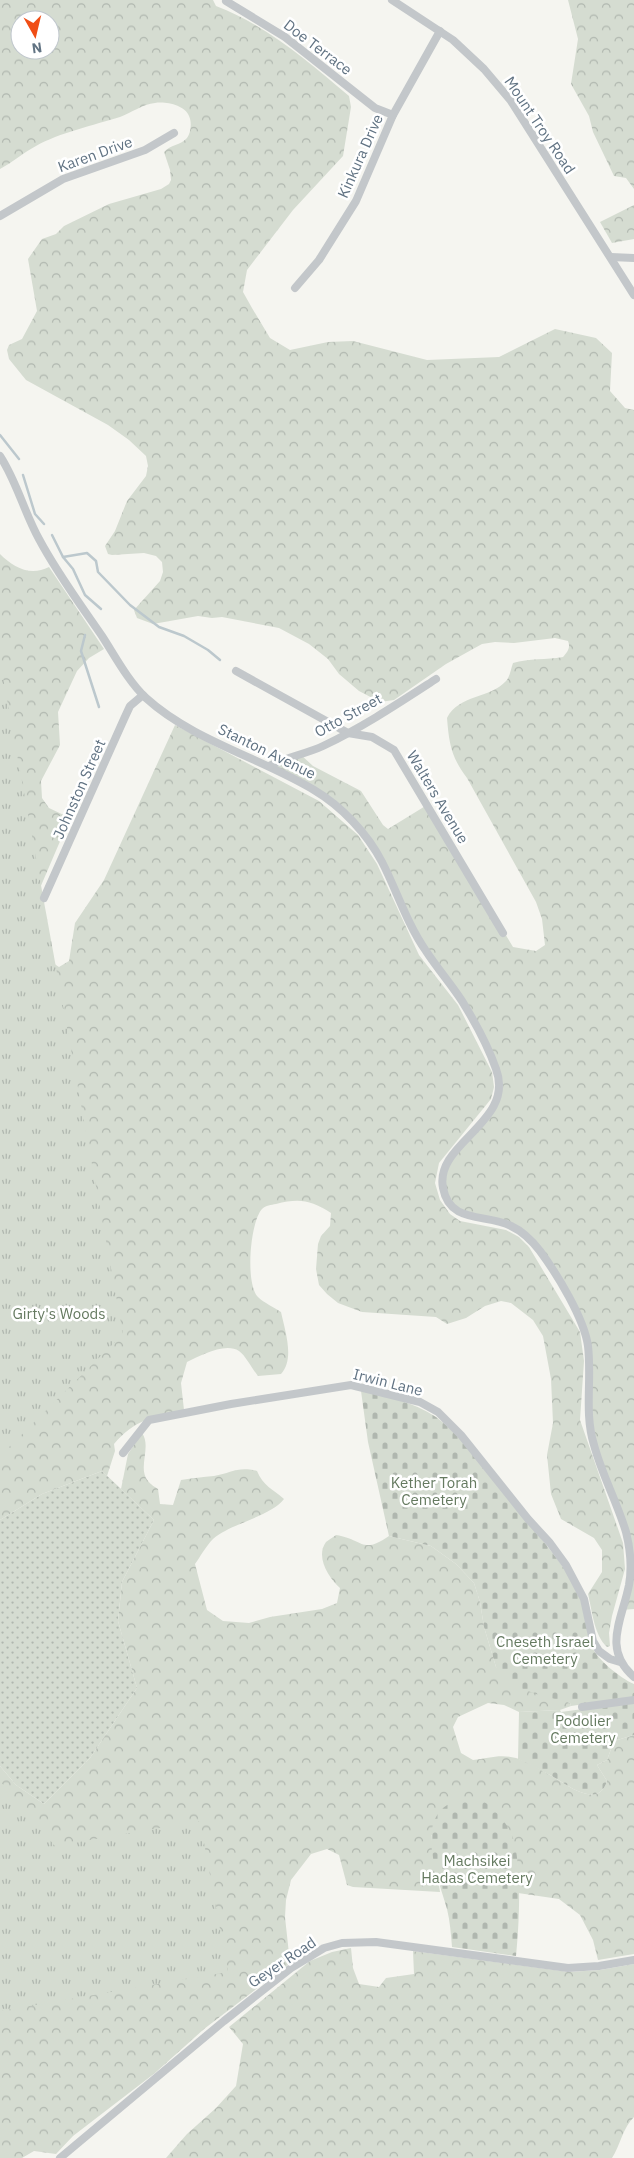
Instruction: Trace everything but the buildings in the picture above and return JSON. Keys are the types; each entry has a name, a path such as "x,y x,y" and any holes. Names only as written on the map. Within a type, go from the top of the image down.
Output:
{"street":[{"name":"Mount Troy Road","path":"392,0 440,31 468,53 510,101 634,295"},
{"name":"Doe Terrace","path":"226,1 285,37 375,108 393,115"},
{"name":"Kinkura Drive","path":"296,288 318,260 356,201 393,115 440,31"},
{"name":"Karen Drive","path":"0,216 63,178 145,150 174,133"},
{"path":"611,257 634,258"},
{"name":"Stanton Avenue","path":"0,456 15,483 38,538 54,565 143,695 177,720 318,792 339,809 370,842 424,950 461,999 473,1020 498,1072 501,1088 494,1107 449,1160 442,1180 443,1189 445,1196 455,1210 466,1215 505,1223 521,1233 539,1250 570,1299 585,1329 589,1364 588,1416 594,1446 626,1533 630,1559 629,1585 616,1633 620,1662"},
{"name":"Walters Avenue","path":"236,671 348,733 372,737 394,750 504,934"},
{"name":"Otto Street","path":"269,766 281,760 321,747 363,727 436,679"},
{"name":"Johnston Street","path":"44,898 130,706 143,695"},
{"name":"Irwin Lane","path":"123,1453 149,1420 231,1404 350,1385 420,1402 438,1412 461,1435 528,1519 550,1543 566,1565 584,1599 593,1641 600,1651 620,1662 634,1677"},
{"path":"582,1707 634,1700"},
{"name":"Geyer Road","path":"60,2158 224,2021 291,1968 324,1948 342,1943 376,1942 568,1968 599,1966 634,1960"}],"green space":[{"path":"0,0 213,0 216,6 235,14 270,34 302,57 349,96 351,107 343,156 293,210 247,270 243,292 270,338 290,350 328,342 353,341 427,360 499,357 555,329 596,338 612,353 610,391 625,408 634,410 634,1609 621,1610 629,1585 626,1533 594,1446 585,1329 539,1250 514,1227 466,1215 445,1196 444,1170 494,1107 501,1088 473,1020 424,950 380,859 339,809 269,766 300,754 313,766 361,791 383,825 388,829 427,805 513,947 536,951 545,945 542,919 536,902 457,763 450,742 447,718 452,710 467,700 499,687 507,679 513,663 525,660 563,657 569,648 569,643 568,641 555,638 514,643 495,642 482,644 446,664 394,700 380,702 359,691 339,674 328,659 309,644 279,628 222,617 198,616 153,624 137,618 134,610 160,581 163,572 162,562 156,556 144,553 108,554 105,546 115,531 127,501 146,476 148,466 146,456 129,440 108,425 26,380 9,359 7,350 9,345 22,339 37,311 28,259 42,239 56,234 64,226 109,204 161,189 169,184 171,180 170,170 164,152 187,138 191,124 190,118 187,112 174,105 164,103 151,104 120,117 45,141 0,169"},
{"path":"568,0 634,0 634,189 626,178 614,176 593,132 589,116 571,84 578,39"},
{"path":"634,205 634,239 612,243 600,222"},
{"path":"0,554 10,563 29,571 42,570 49,567 104,649 89,658 77,671 58,712 60,745 41,781 42,798 49,808 70,818 37,895 44,957 59,967 69,961 75,923 104,880 175,725 319,801 358,835 377,864 419,955 458,1005 492,1072 494,1087 491,1099 439,1163 435,1183 440,1200 450,1214 460,1221 506,1230 519,1237 529,1247 580,1332 584,1361 580,1420 623,1543 625,1569 612,1616 609,1633 610,1646 607,1647 599,1636 588,1594 602,1572 602,1550 594,1538 561,1519 551,1494 547,1455 553,1423 551,1379 543,1336 533,1320 511,1303 501,1301 485,1306 466,1318 447,1324 436,1317 362,1312 338,1303 319,1285 316,1269 318,1244 321,1236 330,1226 331,1213 305,1201 284,1202 269,1205 262,1209 254,1226 252,1239 250,1267 254,1290 260,1299 281,1312 285,1328 288,1353 285,1368 281,1374 258,1376 242,1353 227,1348 213,1351 187,1362 181,1383 184,1410 145,1420 129,1429 114,1444 115,1451 107,1476 102,1471 42,1494 0,1520"},
{"name":"Girty's Woods","path":"0,661 123,1334 0,1456"},
{"name":"Kether Torah Cemetery","path":"361,1391 400,1400 418,1407 436,1417 467,1446 568,1574 581,1598 590,1643 593,1649 609,1667 634,1684 634,1697 571,1706 570,1703 536,1694 504,1679 496,1667 474,1583 456,1564 431,1546 389,1536 368,1442"},
{"path":"142,1433 146,1445 145,1476 158,1489 160,1504 173,1505 181,1480 214,1476 245,1469 257,1471 265,1484 284,1499 270,1511 221,1533 213,1539 195,1564 207,1610 223,1621 249,1623 270,1617 322,1609 337,1603 340,1588 328,1573 322,1554 326,1542 336,1535 367,1545 380,1542 389,1536 431,1546 456,1564 474,1583 496,1667 570,1703 571,1706 560,1710 519,1712 504,1705 488,1703 458,1717 453,1727 461,1753 473,1760 501,1756 513,1757 538,1768 572,1788 589,1794 596,1794 603,1790 607,1781 597,1765 607,1760 614,1741 634,1735 634,1954 598,1960 593,1940 580,1915 559,1899 518,1893 517,1861 511,1834 431,1835 440,1892 353,1887 347,1885 339,1855 327,1849 311,1854 291,1880 286,1900 285,1917 289,1954 293,1961 204,2029 155,2073 73,2136 56,2154 34,2151 22,2158 0,2158 0,1766 16,1785 44,1804 90,1758 137,1688 118,1621 122,1582 154,1520 121,1489 128,1454"},
{"path":"102,1471 154,1520 122,1582 118,1621 137,1688 90,1758 44,1804 16,1785 0,1766 0,1520 42,1494"},
{"name":"Podolier Cemetery","path":"634,1702 634,1735 614,1741 607,1760 597,1765 607,1781 603,1790 596,1794 581,1792 572,1788 518,1759 519,1712 560,1710 561,1712"},
{"path":"0,1781 55,1846 200,1821 228,1972 0,2011"},
{"name":"Machsikei Hadas Cemetery","path":"480,1799 502,1818 511,1833 515,1845 519,1876 516,1956 452,1947 448,1914 433,1859 432,1832 435,1820 441,1810 449,1804"},
{"path":"351,1948 353,1968 359,1984 379,1987 386,1978 414,1974 413,1951 569,1972 600,1970 634,1964 634,2117 627,2126 612,2158 166,2158 187,2134 216,2108 236,2086 243,2044 229,2027 310,1961 332,1952"}],"waterway":[{"path":"0,435 19,459"},
{"path":"23,475 35,514 44,524"},
{"path":"52,535 63,557 73,569 85,595 101,609"},
{"path":"63,557 87,553 96,561 98,572 130,605 159,627 184,636 208,650 220,660"},
{"path":"85,635 81,651 99,707"}],"park label":[{"name":"Cneseth Israel Cemetery","path":"545,1650"}]}
